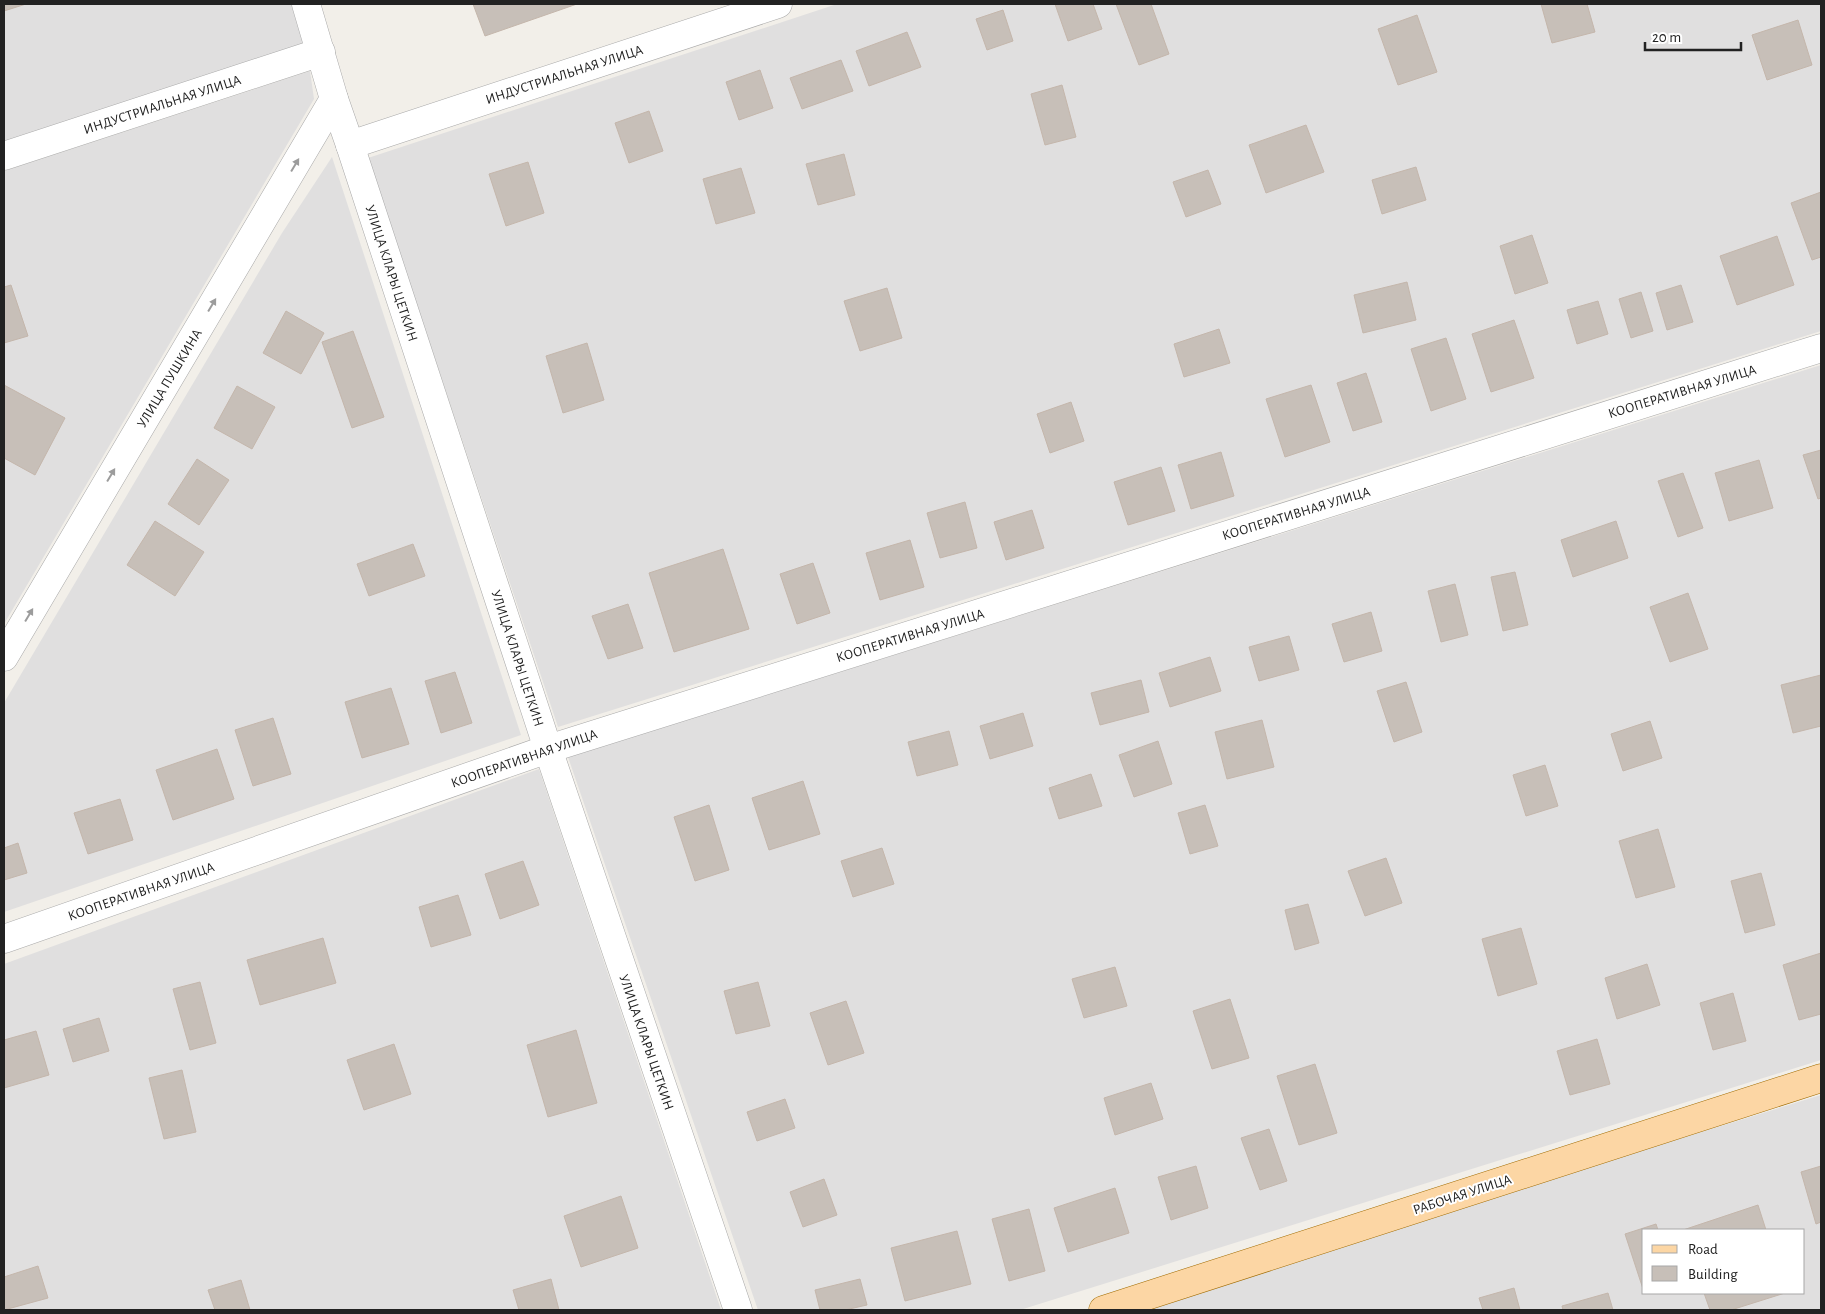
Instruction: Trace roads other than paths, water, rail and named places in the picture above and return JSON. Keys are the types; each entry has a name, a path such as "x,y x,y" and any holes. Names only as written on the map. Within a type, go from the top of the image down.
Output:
{"main road":[{"name":"РАБОЧАЯ УЛИЦА","path":"1103,1310 1821,1078"}],"street":[{"name":"УЛИЦА КЛАРЫ ЦЕТКИН","path":"306,4 334,99 548,749 738,1310"},
{"name":"ИНДУСТРИАЛЬНАЯ УЛИЦА","path":"350,145 778,4"},
{"name":"ИНДУСТРИАЛЬНАЯ УЛИЦА","path":"4,156 321,52"},
{"name":"УЛИЦА ПУШКИНА","path":"4,657 334,99"},
{"name":"КООПЕРАТИВНАЯ УЛИЦА","path":"4,939 548,749 1821,348"}]}
